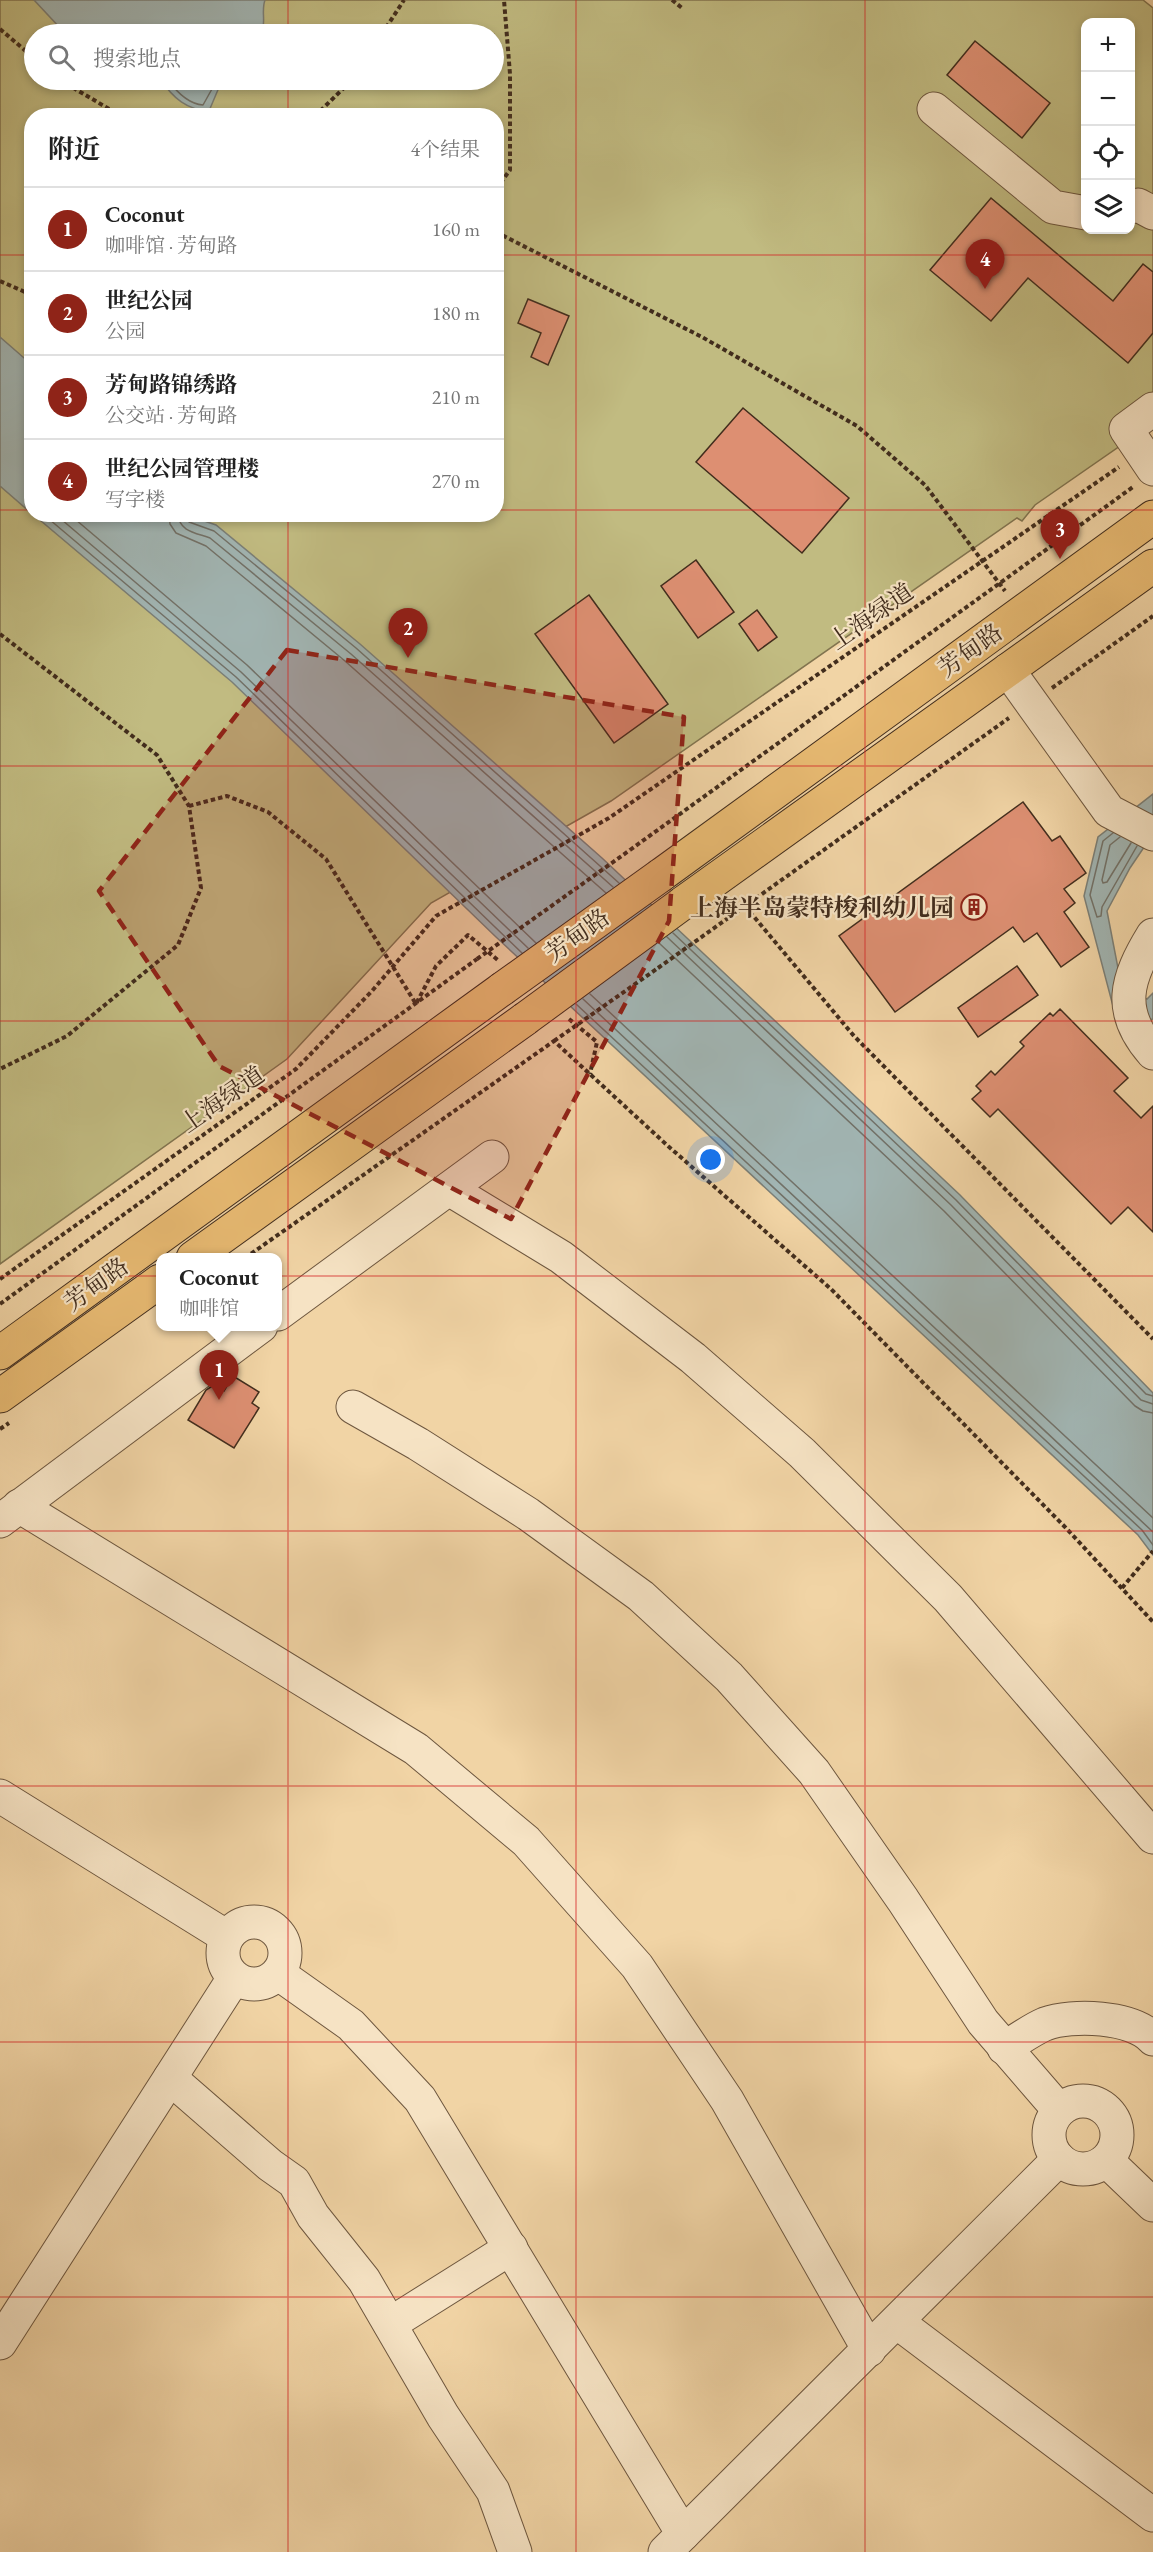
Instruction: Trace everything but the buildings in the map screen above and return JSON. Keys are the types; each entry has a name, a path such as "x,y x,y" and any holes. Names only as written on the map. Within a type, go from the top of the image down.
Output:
{"main road":[{"name":"芳甸路","path":"0,1353 1153,517"},
{"name":"芳甸路","path":"199,1253 1153,566"},
{"name":"芳甸路","path":"0,1396 156,1284"}],"street":[{"path":"934,109 1053,207 1081,212"},
{"path":"1135,206 1153,213"},
{"path":"1143,469 1126,429 1153,409"},
{"path":"1008,670 1109,811 1153,834"},
{"path":"1146,1045 1129,1014 1130,987 1138,958 1153,935"},
{"path":"282,1311 492,1157"},
{"path":"449,1189 561,1257 693,1358 802,1453 948,1598 1153,1837"},
{"path":"254,1331 10,1514 417,1749 526,1840 637,1966 727,2100 869,2350"},
{"path":"353,1407 418,1444 538,1520 641,1596 729,1677 813,1772 903,1900 983,2022 1059,2110"},
{"path":"0,1796 227,1937"},
{"path":"251,1922 263,1923 274,1928 282,1938 286,1950 285,1962 279,1974 270,1981 258,1985 245,1984 234,1978 226,1968 222,1957 227,1937 239,1925 251,1922"},
{"path":"279,1974 351,2025 420,2100 511,2248 674,2543 1059,2159"},
{"path":"0,2343 234,1978"},
{"path":"1005,2048 1046,2024 1095,2017 1125,2023 1153,2039"},
{"path":"170,2078 270,2165 294,2182 313,2216 364,2280 443,2416 493,2491 515,2552"},
{"path":"1077,2101 1094,2102 1109,2111 1115,2121 1118,2140 1114,2152 1107,2161 1091,2169 1083,2170 1071,2167 1059,2159 1052,2150 1049,2138 1052,2120 1059,2110 1077,2101"},
{"path":"1107,2161 1153,2205"},
{"path":"390,2324 511,2248"},
{"path":"897,2322 1153,2515"}],"path":[{"path":"388,24 404,0"},
{"path":"504,0 510,74 510,170 504,178"},
{"path":"672,0 682,9"},
{"path":"0,29 24,49"},
{"path":"77,90 107,108"},
{"path":"323,108 342,90"},
{"path":"504,236 702,337 857,426 925,485 1020,613"},
{"path":"0,281 24,292"},
{"path":"0,1304 999,583 1143,469"},
{"name":"上海绿道","path":"0,1279 296,1069 392,968 436,916 609,818 983,561 1143,469"},
{"path":"251,1253 658,968 1153,616"},
{"path":"0,634 157,755 189,806 201,888 178,945 67,1036 0,1069"},
{"path":"189,806 227,796 268,812 326,859 416,1004"},
{"path":"745,906 854,1036 1153,1339"},
{"path":"554,1041 668,1146 831,1289 1065,1527 1153,1622"},
{"path":"1122,1588 1153,1551"}],"highlighted area":[{"path":"287,650 684,717 669,921 511,1219 219,1066 99,891"}],"shaded area":[{"path":"0,0 1143,0 1153,8 1153,423 1035,505 1022,521 1017,518 611,801 431,903 287,1059 0,1264"}],"water":[{"path":"34,0 265,0 264,24 56,24"},
{"path":"168,90 218,90 210,108 194,108 181,102"},
{"path":"0,337 24,358 24,507 0,486"},
{"path":"42,522 207,522 216,525 360,644 602,858 960,1195 1153,1393 1153,1555 1138,1535 496,937 232,682"},
{"path":"1153,794 1153,834 1130,868 1107,911 1122,989 1147,999 1153,993 1153,1019 1142,1022 1114,1010 1084,896 1098,837"}],"place":[{"name":"世纪公园管理楼","path":"985,289"},
{"name":"芳甸路锦绣路","path":"1060,559"},
{"name":"世纪公园","path":"408,658"},
{"name":"上海半岛蒙特梭利幼儿园","path":"974,907"},
{"name":"Coconut","path":"219,1400"}]}
